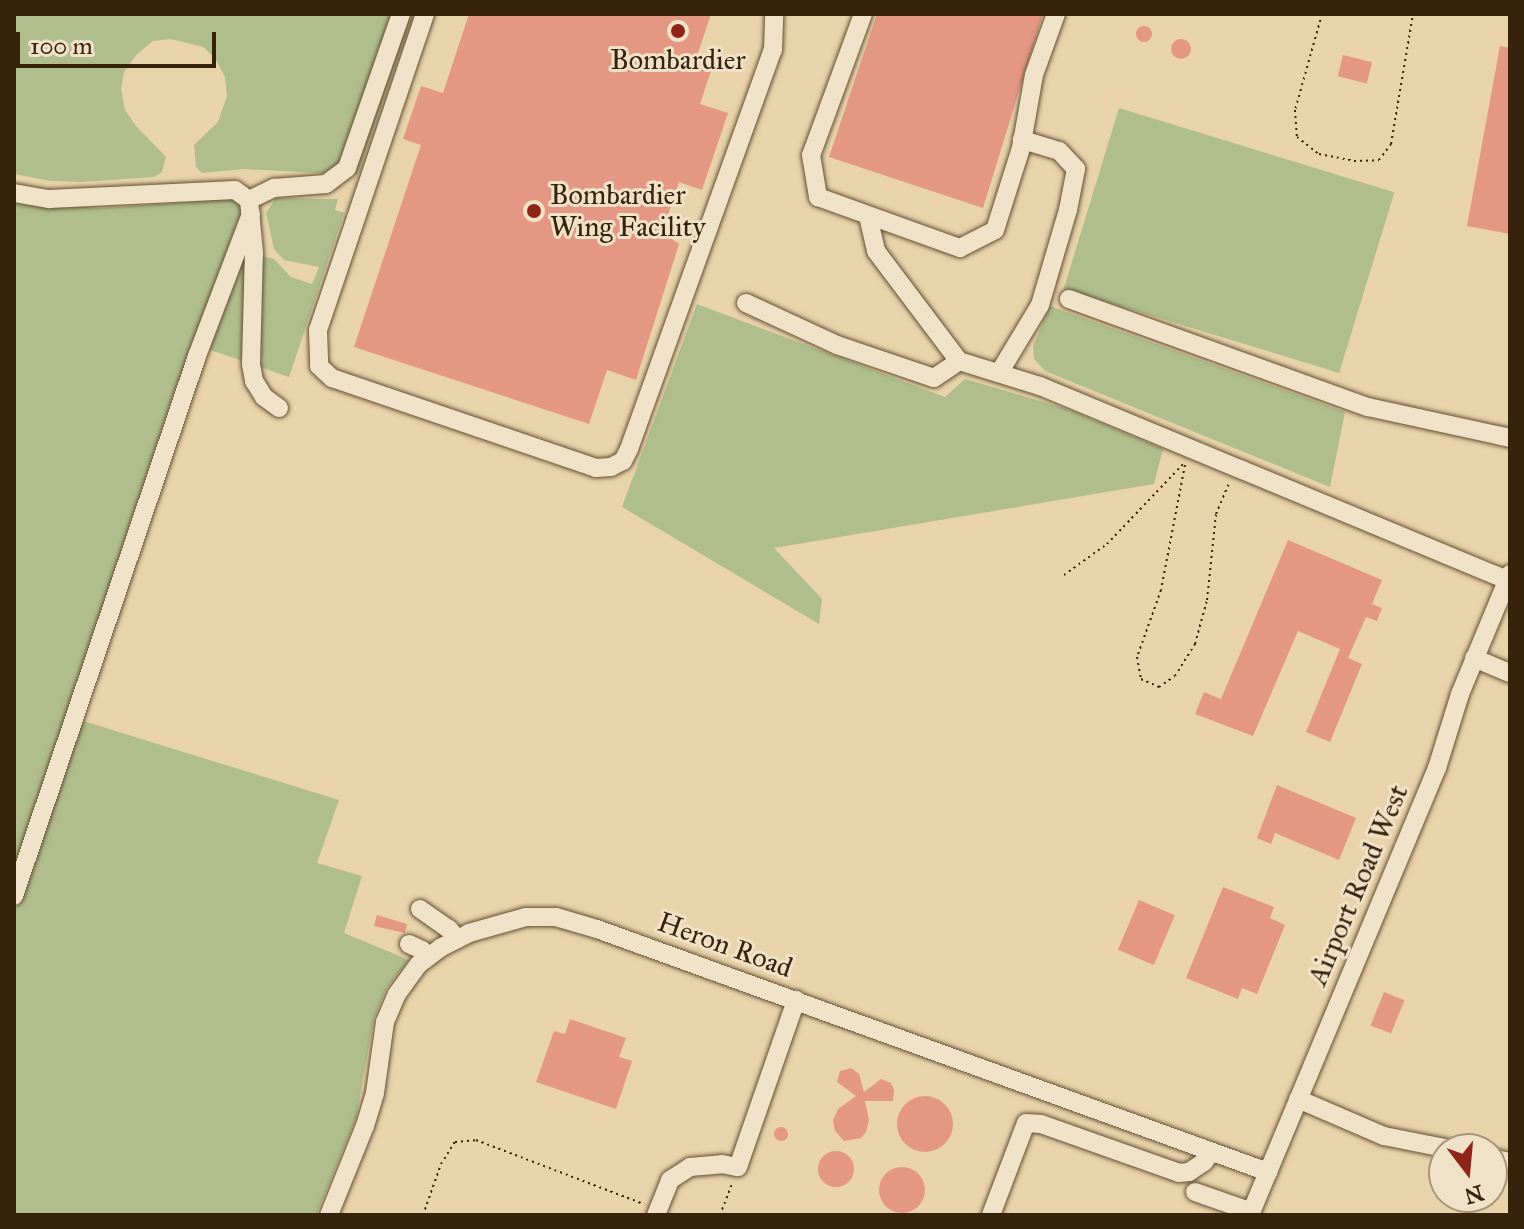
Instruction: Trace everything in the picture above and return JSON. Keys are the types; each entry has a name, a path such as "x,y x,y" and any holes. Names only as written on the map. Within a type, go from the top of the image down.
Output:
{"street":[{"path":"14,896 250,207 274,188 326,184 347,168 401,14"},
{"path":"425,14 318,330 319,366 332,378 596,468 611,467 623,461 629,449 773,50 774,14"},
{"path":"863,14 811,155 818,197 960,248 995,230 1022,140 1034,75 1056,14"},
{"path":"999,373 1040,305 1068,210 1076,169 1059,151 1022,140"},
{"path":"14,193 49,199 235,190 250,207 254,253 251,364 254,381 264,397 279,408"},
{"path":"868,216 876,251 959,361 1040,386 1509,577"},
{"path":"1069,299 1368,407 1510,438"},
{"path":"746,303 837,345 934,378 959,361"},
{"name":"Airport Road West","path":"1251,1214 1437,768 1474,658 1502,613 1509,577"},
{"path":"1474,658 1510,673"},
{"path":"420,909 449,929 457,939"},
{"name":"Heron Road","path":"329,1215 375,1093 385,1022 397,994 428,957 457,939 495,924 526,917 556,917 796,1000 1268,1172"},
{"path":"409,944 428,957"},
{"path":"657,1212 670,1180 690,1167 722,1164 738,1167 796,1000"},
{"path":"1298,1099 1384,1136 1428,1145"},
{"path":"991,1215 1026,1123 1041,1124 1179,1173 1196,1167 1211,1152"},
{"path":"1195,1192 1251,1214"}],"path":[{"path":"1322,14 1295,110 1297,137 1319,154 1354,161 1379,160 1391,144 1413,14"},
{"path":"1064,575 1107,544 1186,461 1161,590 1137,657 1141,679 1159,687 1175,676 1195,644 1207,600 1216,514 1236,467"},
{"path":"423,1215 441,1164 455,1142 476,1140 657,1212"},
{"path":"720,1215 738,1167"}],"green space":[{"path":"14,14 412,14 357,175 244,169 202,173 196,167 194,145 218,122 227,96 225,77 215,58 203,47 171,39 153,41 137,54 124,72 121,89 125,110 166,157 162,172 154,177 82,182 51,181 14,174"},
{"path":"1119,108 1394,192 1339,373 1064,289"},
{"path":"276,198 338,199 335,210 344,213 289,377 257,366 263,360 257,345 258,255 274,259 291,277 312,284 319,267 284,260 274,249 266,213"},
{"path":"235,199 244,214 14,882 14,202 101,208"},
{"path":"244,246 246,362 207,349"},
{"path":"697,304 945,397 965,379 1064,408 1163,449 1154,484 774,548 822,599 819,624 622,507"},
{"path":"1050,306 1345,412 1330,487 1045,371 1034,359 1033,346"},
{"path":"80,720 339,800 317,863 362,876 344,933 409,960 387,987 374,1018 356,1118 316,1215 14,1215 14,914"}],"building":[{"name":"Bombardier Wing Facility","path":"469,14 711,14 697,56 714,62 700,104 728,113 702,190 679,182 662,232 679,244 636,380 607,370 589,424 354,347 421,145 403,139 421,86 443,93"},
{"path":"877,14 1043,14 983,208 829,157"},
{"path":"1141,26 1147,26 1152,34 1150,40 1141,42 1136,37 1136,31"},
{"path":"1181,39 1188,42 1191,49 1188,56 1181,59 1174,56 1171,49 1174,42"},
{"path":"1500,46 1510,48 1510,234 1467,226"},
{"path":"1343,55 1372,62 1367,84 1338,76"},
{"path":"1288,540 1382,580 1372,604 1382,608 1377,621 1366,617 1348,658 1362,664 1330,742 1306,732 1340,649 1298,631 1253,736 1195,714 1204,692 1221,699"},
{"path":"1277,785 1356,818 1339,860 1275,833 1271,844 1257,838"},
{"path":"1223,887 1274,907 1270,918 1285,925 1257,994 1242,988 1238,999 1186,978"},
{"path":"1139,900 1175,915 1154,965 1118,950"},
{"path":"377,915 407,924 405,933 374,926"},
{"path":"1384,992 1404,1000 1391,1034 1371,1025"},
{"path":"570,1019 626,1038 619,1057 632,1061 616,1109 536,1082 554,1031 565,1034"},
{"path":"851,1068 859,1074 864,1092 881,1079 891,1083 893,1101 865,1101 869,1120 866,1132 861,1138 844,1141 835,1131 833,1120 838,1109 856,1096 837,1082 840,1071"},
{"path":"925,1096 945,1104 953,1124 945,1144 925,1152 905,1144 897,1124 905,1104"},
{"path":"781,1127 788,1134 781,1141 774,1134"},
{"path":"836,1151 849,1156 854,1169 849,1182 836,1187 823,1182 818,1169 823,1156"},
{"path":"902,1167 919,1173 925,1190 919,1207 902,1213 885,1207 879,1190 885,1173"}],"place":[{"name":"Bombardier","path":"678,31"},
{"name":"Bombardier Wing Facility","path":"534,211"}]}
